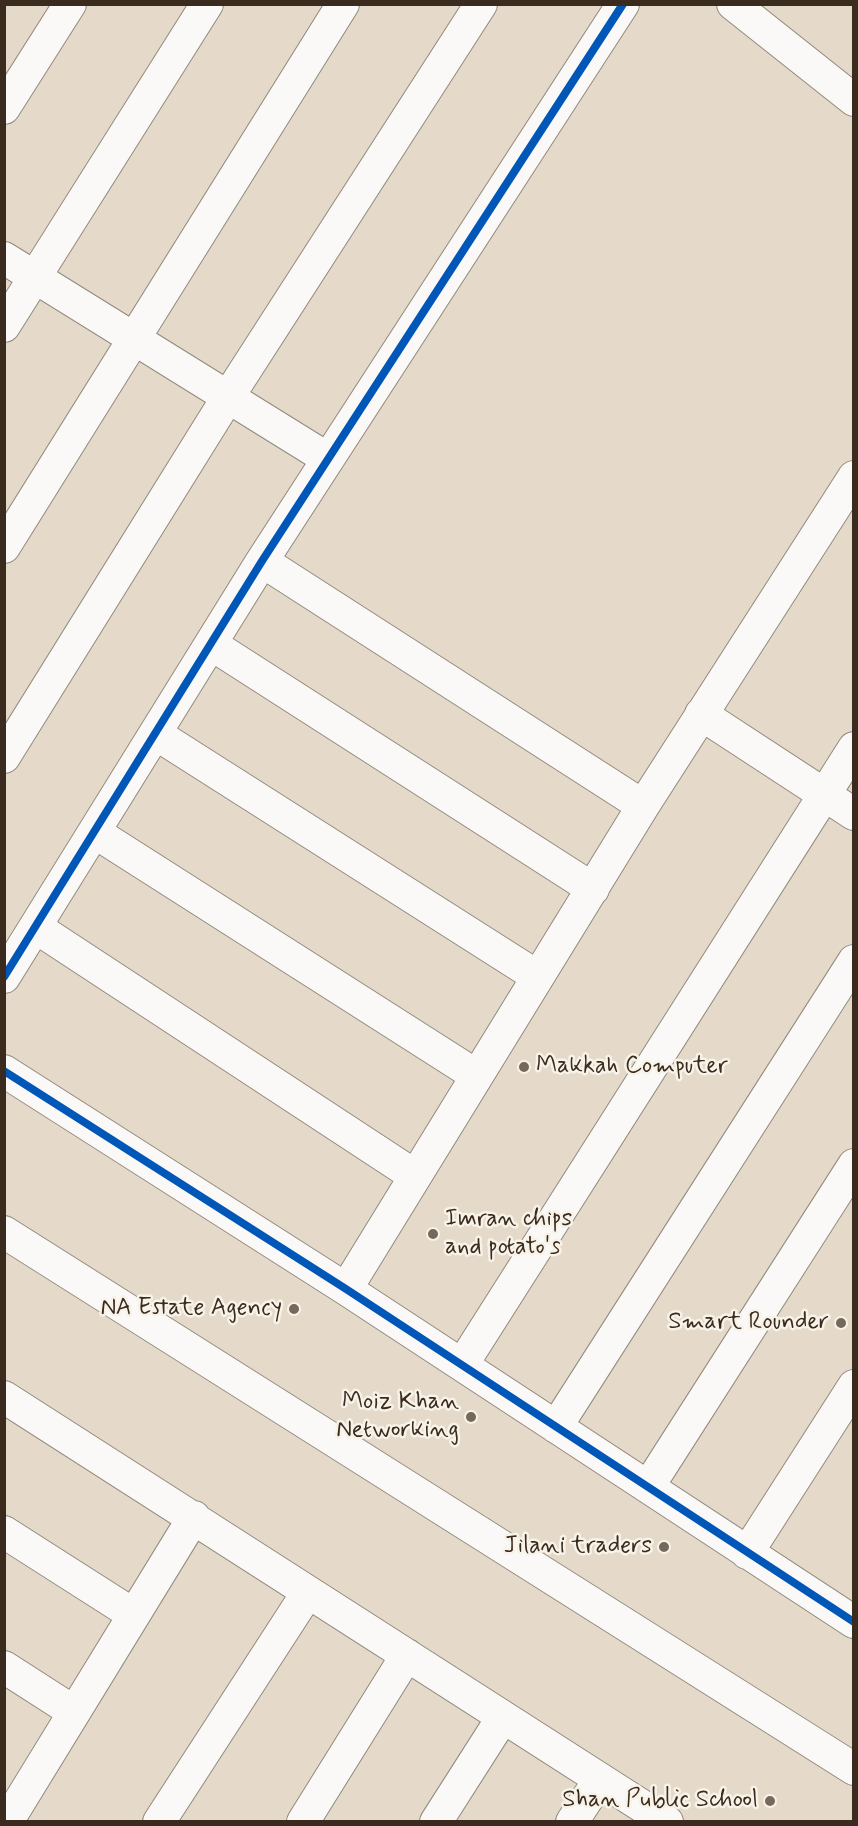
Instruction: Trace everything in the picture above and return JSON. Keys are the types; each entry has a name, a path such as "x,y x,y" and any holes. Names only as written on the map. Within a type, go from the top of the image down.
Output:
{"street":[{"path":"4,108 70,4"},
{"path":"4,326 207,4"},
{"path":"4,548 343,4"},
{"path":"4,757 228,397 481,4"},
{"path":"4,977 96,833 262,561 623,4"},
{"path":"733,4 854,100"},
{"path":"4,258 327,459"},
{"path":"346,1289 701,714 854,477"},
{"path":"262,561 644,806"},
{"path":"211,644 593,889"},
{"path":"701,714 824,792 854,814"},
{"path":"156,734 538,976"},
{"path":"462,1365 854,748"},
{"path":"96,833 477,1076"},
{"path":"37,928 415,1176"},
{"path":"556,1426 854,961"},
{"path":"4,1071 346,1289 747,1552 850,1611"},
{"path":"648,1487 854,1166"},
{"path":"4,1232 854,1769"},
{"path":"747,1552 854,1386"},
{"path":"4,1397 195,1517 308,1592 667,1821"},
{"path":"9,1810 74,1712 195,1517"},
{"path":"4,1532 134,1615"},
{"path":"159,1821 308,1592"},
{"path":"303,1821 407,1655"},
{"path":"4,1666 74,1712"},
{"path":"436,1821 504,1717"},
{"path":"572,1821 600,1779"}],"cycle path":[{"path":"4,977 262,561 623,4"},
{"path":"4,1071 346,1289 854,1622"}],"place":[{"name":"Makkah Computer","path":"524,1067"},
{"name":"Imran chips and potato's","path":"433,1234"},
{"name":"NA Estate Agency","path":"294,1309"},
{"name":"Smart Rounder","path":"841,1323"},
{"name":"Moiz Khan Networking","path":"471,1417"},
{"name":"Jilani traders","path":"664,1547"},
{"name":"Shan Public School","path":"770,1801"}]}
